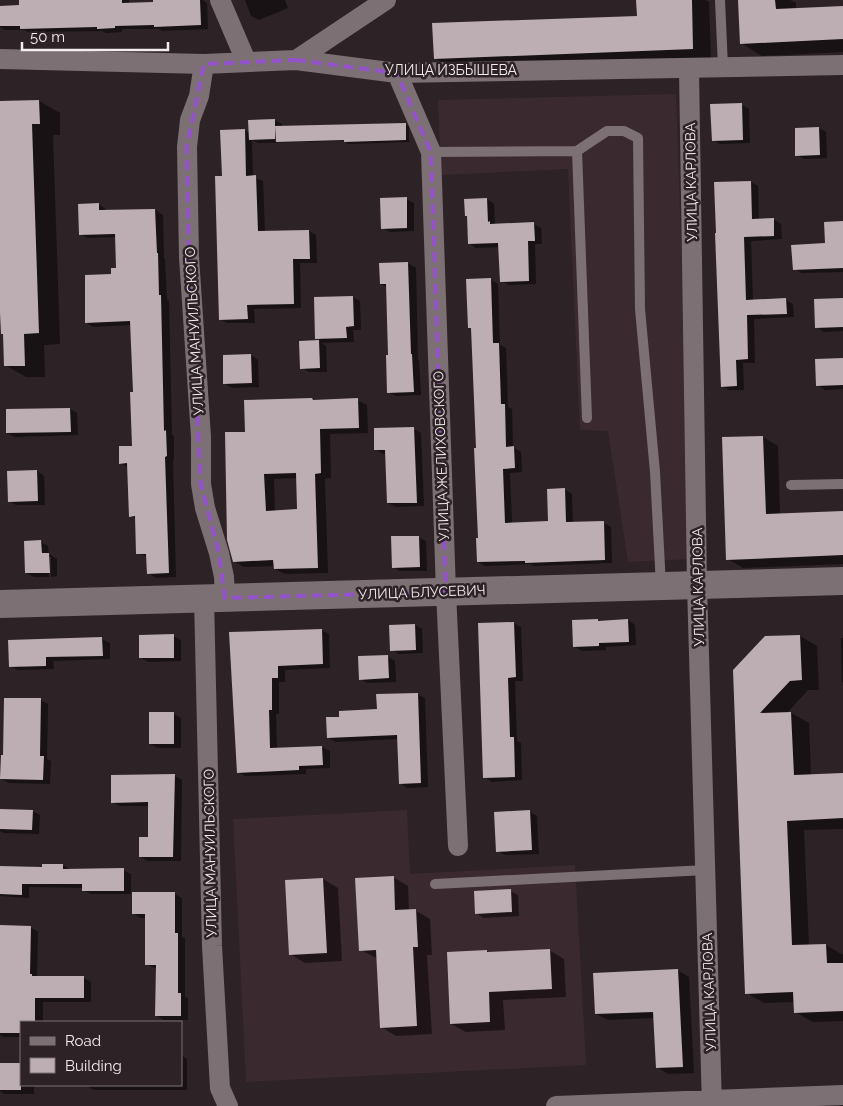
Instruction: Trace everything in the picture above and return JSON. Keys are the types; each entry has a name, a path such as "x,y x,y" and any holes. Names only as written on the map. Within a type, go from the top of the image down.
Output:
{"main road":[{"name":"УЛИЦА БЛУСЕВИЧ","path":"0,604 843,581"}],"street":[{"path":"220,0 246,61"},
{"path":"296,60 386,0"},
{"name":"УЛИЦА ИЗБЫШЕВА","path":"0,59 204,64 296,60 397,73 843,65"},
{"name":"УЛИЦА МАНУИЛЬСКОГО","path":"204,64 199,96 190,120 188,147 190,257 201,437 201,484 205,508 219,552 224,577 215,598 212,946 220,1088 228,1106"},
{"name":"УЛИЦА КАРЛОВА","path":"689,68 698,585 712,1103"},
{"name":"УЛИЦА ЖЕЛИХОВСКОГО","path":"397,73 430,152 446,592 458,846"},
{"path":"556,1106 712,1103 843,1095"}],"lane":[{"path":"720,0 722,67"},
{"path":"430,152 577,151 607,131 624,131 638,138 640,309 655,472 661,586"},
{"path":"577,151 587,418"},
{"path":"791,486 843,484"},
{"path":"435,884 706,870"}],"highlighted area":[{"path":"296,60 397,73 431,152 446,592 225,598 219,553 201,484 189,257 187,147 204,64"}],"shaded area":[{"path":"676,94 692,559 628,562 608,431 580,430 568,169 441,175 438,100"},
{"path":"407,810 410,874 575,865 586,1065 246,1082 233,819"}],"building":[{"path":"19,0 122,0 122,3 153,2 153,0 200,0 201,25 115,26 115,28 97,29 97,27 20,29 20,26 0,26 0,6 19,5"},
{"path":"636,0 692,0 693,49 434,59 432,23 637,16"},
{"path":"738,0 775,0 776,9 843,6 843,39 740,44"},
{"path":"39,100 40,124 32,124 39,333 24,334 25,366 4,366 0,313 0,101"},
{"path":"742,103 743,140 712,141 710,104"},
{"path":"275,119 275,139 249,140 248,120"},
{"path":"406,123 406,140 276,142 275,126"},
{"path":"819,127 820,155 795,156 795,128"},
{"path":"245,129 246,176 256,175 258,231 309,230 310,259 293,259 294,304 247,305 248,319 219,320 215,176 222,176 220,130"},
{"path":"751,181 752,219 774,218 774,236 744,237 746,300 786,298 787,314 747,315 748,359 736,360 737,386 721,387 714,182"},
{"path":"407,197 407,228 381,229 380,198"},
{"path":"487,198 488,222 490,221 490,224 534,222 535,241 528,241 529,281 500,282 498,243 468,244 464,199"},
{"path":"99,203 99,210 155,209 159,295 161,295 169,573 147,574 146,554 136,554 135,516 129,517 127,463 119,464 119,446 132,446 130,392 133,392 130,321 85,323 85,275 111,274 111,268 116,268 115,234 79,235 78,204"},
{"path":"843,221 843,268 793,270 791,245 825,243 824,222"},
{"path":"408,262 414,392 387,393 386,284 380,284 379,263"},
{"path":"491,278 493,343 499,343 501,404 505,404 506,447 514,446 515,468 503,469 505,523 548,521 547,489 565,488 566,522 604,521 605,560 525,563 525,561 477,562 476,538 478,538 474,448 476,448 471,328 468,328 466,279"},
{"path":"353,296 354,326 346,327 347,338 315,339 314,297"},
{"path":"843,298 843,327 815,328 814,299"},
{"path":"319,340 320,368 300,369 299,341"},
{"path":"251,354 252,383 223,384 223,355"},
{"path":"843,358 843,385 816,386 815,359"},
{"path":"358,398 359,428 320,429 321,473 315,474 318,568 274,569 273,560 233,562 227,540 225,432 245,432 244,400","holes":["296,473 297,509 266,511 264,474"]},
{"path":"70,408 71,432 6,433 6,409"},
{"path":"414,427 417,503 387,503 385,450 374,450 374,428"},
{"path":"763,436 766,514 843,511 843,555 726,560 722,437"},
{"path":"37,470 38,501 8,502 7,471"},
{"path":"391,536 419,536 420,567 392,568"},
{"path":"41,540 42,553 49,553 50,573 25,573 24,541"},
{"path":"598,619 598,621 628,619 629,642 599,643 599,646 573,647 572,620"},
{"path":"514,622 516,677 508,678 510,737 514,737 515,777 483,778 478,623"},
{"path":"415,624 416,650 390,651 389,625"},
{"path":"322,629 323,664 278,666 278,678 272,678 272,710 269,710 270,748 322,746 323,765 299,766 299,770 237,773 229,632"},
{"path":"174,634 174,658 139,658 139,635"},
{"path":"800,635 802,680 790,681 760,713 791,712 794,775 843,773 843,818 787,821 792,945 826,944 827,963 843,963 843,1011 794,1013 793,992 745,994 733,670 765,636"},
{"path":"102,637 103,656 46,657 46,666 9,667 8,640"},
{"path":"388,655 389,678 359,680 358,656"},
{"path":"418,693 421,783 399,784 397,735 327,738 326,717 339,717 339,711 377,709 376,694"},
{"path":"4,698 41,698 40,756 44,756 43,780 0,779 1,755 3,755"},
{"path":"149,712 174,712 174,744 149,744"},
{"path":"175,774 173,857 139,857 139,837 148,837 148,802 111,803 111,775"},
{"path":"0,809 33,810 32,830 0,829"},
{"path":"530,810 532,850 496,852 494,812"},
{"path":"42,864 63,864 63,869 124,868 124,891 82,891 82,884 22,884 22,895 0,894 0,866 42,867"},
{"path":"394,876 395,910 416,909 418,947 413,947 417,1026 380,1028 376,950 359,951 355,878"},
{"path":"323,878 327,953 289,955 285,880"},
{"path":"511,889 512,912 475,914 474,891"},
{"path":"132,892 175,892 175,933 178,933 178,993 181,993 181,1016 155,1016 156,965 145,965 145,914 132,914"},
{"path":"0,925 31,926 30,974 32,976 84,976 84,998 35,998 35,1021 20,1021 20,1033 0,1033"},
{"path":"550,949 552,989 489,992 490,1022 450,1024 447,952"},
{"path":"678,969 683,1067 656,1068 653,1012 595,1014 593,973"},
{"path":"0,1063 20,1063 21,1090 0,1090"}]}
